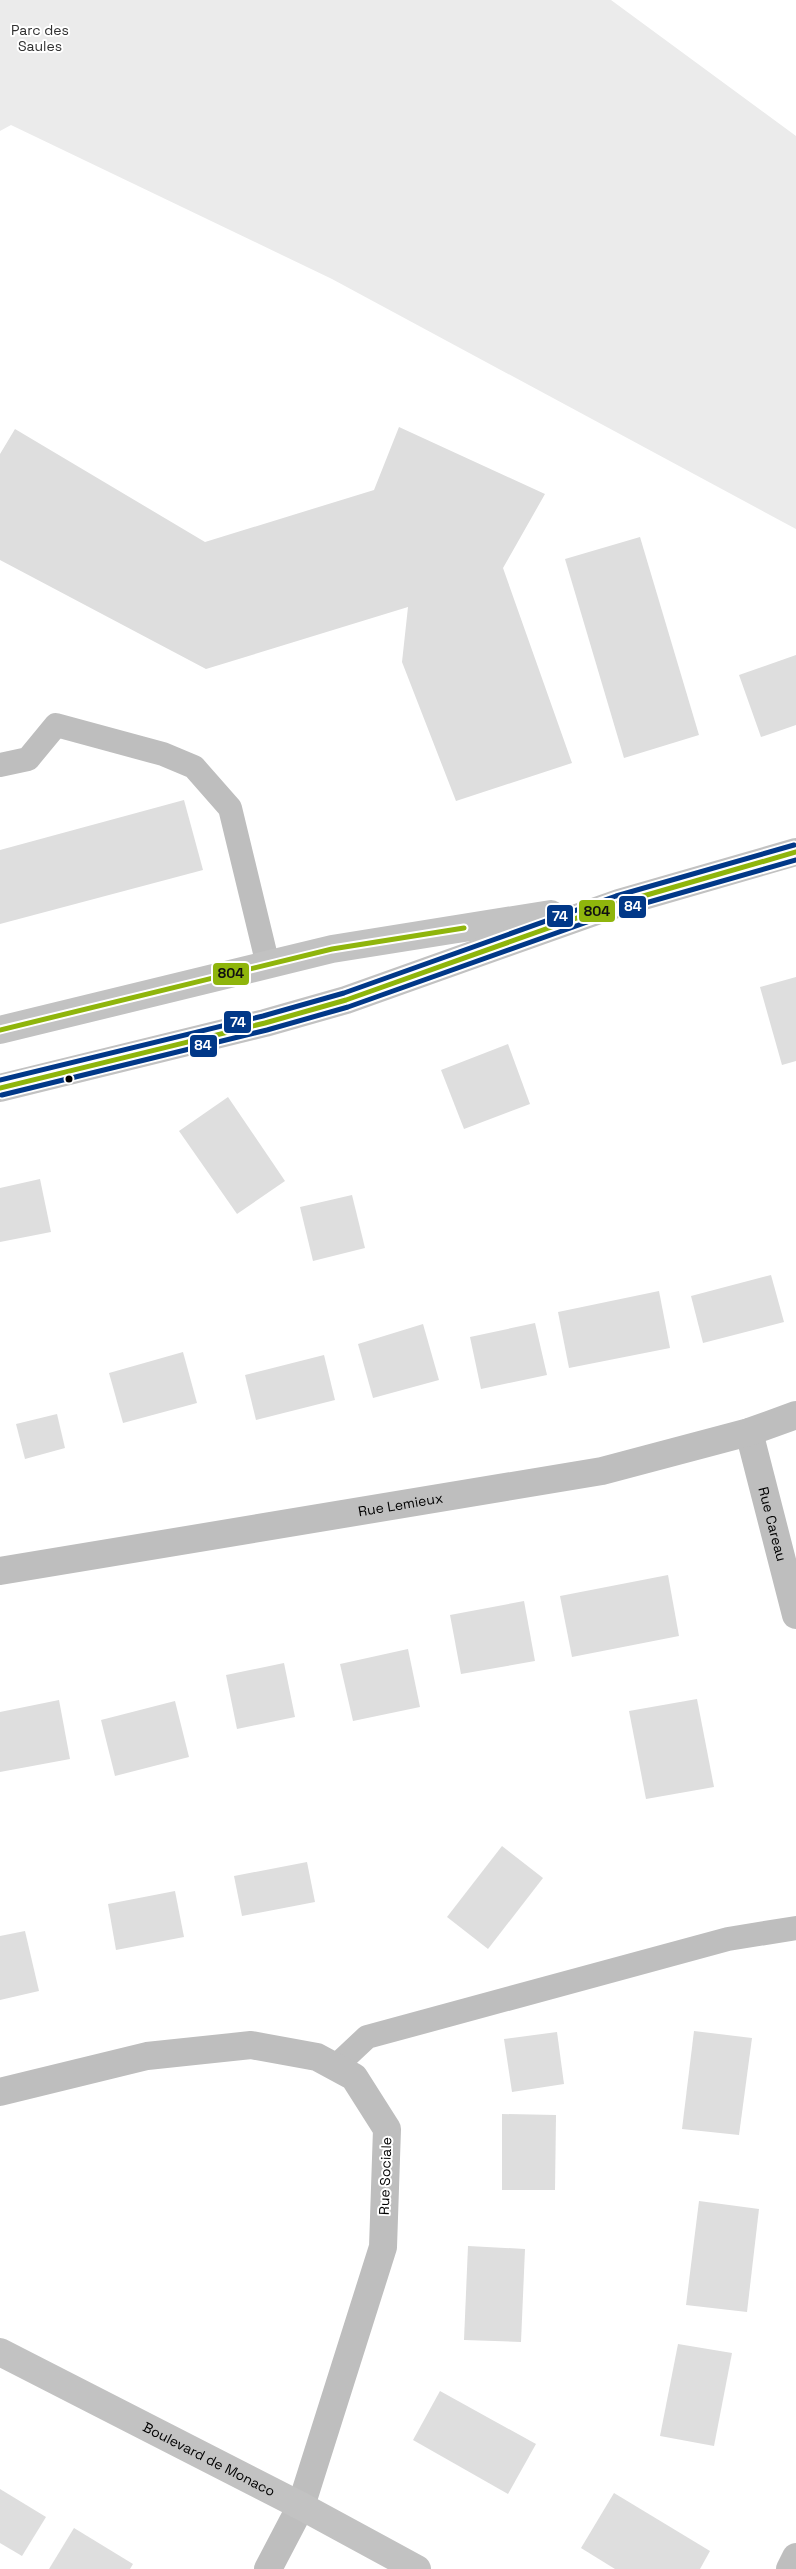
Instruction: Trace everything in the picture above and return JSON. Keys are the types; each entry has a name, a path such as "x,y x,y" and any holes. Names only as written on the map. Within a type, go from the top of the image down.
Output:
{"main road":[{"path":"0,1088 265,1023 346,1000 619,903 796,852"},
{"path":"0,1030 332,949 619,903"},
{"name":"Boulevard de Monaco","path":"0,2352 301,2506 417,2569"}],"street":[{"name":"Rue Lemieux","path":"0,1570 602,1471 750,1432 796,1416"},
{"name":"Rue Careau","path":"750,1432 796,1615"},
{"name":"Rue Sociale","path":"0,2092 147,2056 251,2046 317,2057 354,2077 387,2129 383,2247 301,2506 268,2569"},
{"path":"790,2569 796,2557"}],"lane":[{"path":"0,765 28,759 56,725 163,754 194,767 230,808 268,965"},
{"path":"336,2067 367,2037 728,1939 796,1928"}],"green space":[{"name":"Parc des Saules","path":"0,0 611,0 796,136 796,529 332,279 11,125 0,131"}],"building":[{"path":"399,427 545,494 503,568 572,763 456,801 402,662 408,607 206,669 0,560 0,454 15,429 205,542 374,490"},
{"path":"640,537 699,735 624,758 565,559"},
{"path":"796,655 796,725 761,737 739,675"},
{"path":"184,800 203,870 0,924 0,850"},
{"path":"796,977 796,1061 782,1065 760,987"},
{"path":"508,1044 530,1104 464,1129 441,1070"},
{"path":"228,1097 285,1181 237,1214 179,1131"},
{"path":"40,1179 51,1232 0,1242 0,1188"},
{"path":"352,1195 365,1248 313,1261 300,1207"},
{"path":"771,1275 784,1322 703,1343 691,1296"},
{"path":"659,1291 670,1348 569,1368 558,1312"},
{"path":"535,1323 547,1375 481,1389 470,1337"},
{"path":"423,1324 439,1380 373,1398 358,1344"},
{"path":"183,1352 197,1403 123,1423 109,1373"},
{"path":"324,1355 335,1400 256,1420 245,1375"},
{"path":"57,1414 65,1448 25,1459 16,1424"},
{"path":"668,1575 679,1636 572,1657 560,1596"},
{"path":"524,1601 535,1661 461,1674 450,1615"},
{"path":"408,1649 420,1707 353,1721 340,1664"},
{"path":"284,1663 295,1717 237,1729 226,1675"},
{"path":"697,1699 714,1787 646,1799 629,1711"},
{"path":"59,1700 70,1759 0,1772 0,1712"},
{"path":"175,1701 189,1757 115,1776 101,1720"},
{"path":"502,1846 543,1878 488,1949 447,1917"},
{"path":"307,1862 315,1902 242,1916 234,1876"},
{"path":"175,1891 184,1937 116,1950 108,1904"},
{"path":"25,1931 39,1991 0,2000 0,1936"},
{"path":"694,2031 752,2038 739,2135 682,2129"},
{"path":"557,2032 564,2084 512,2092 504,2039"},
{"path":"502,2114 556,2115 555,2190 502,2190"},
{"path":"699,2201 759,2209 747,2312 686,2305"},
{"path":"468,2246 525,2249 521,2342 464,2340"},
{"path":"678,2344 732,2353 714,2446 660,2436"},
{"path":"440,2391 536,2444 508,2494 413,2440"},
{"path":"0,2489 46,2517 22,2556 0,2543"},
{"path":"614,2493 710,2551 700,2569 615,2569 581,2548"},
{"path":"74,2528 133,2564 130,2569 49,2569"}],"transit line":[{"name":"74","path":"0,1080 263,1016 344,993 616,896 794,845"},
{"name":"804","path":"0,1088 265,1023 346,1000 619,903 796,852"},
{"name":"84","path":"2,1095 267,1030 348,1007 621,910 796,860"},
{"name":"804","path":"0,1030 332,949 464,928"}]}
